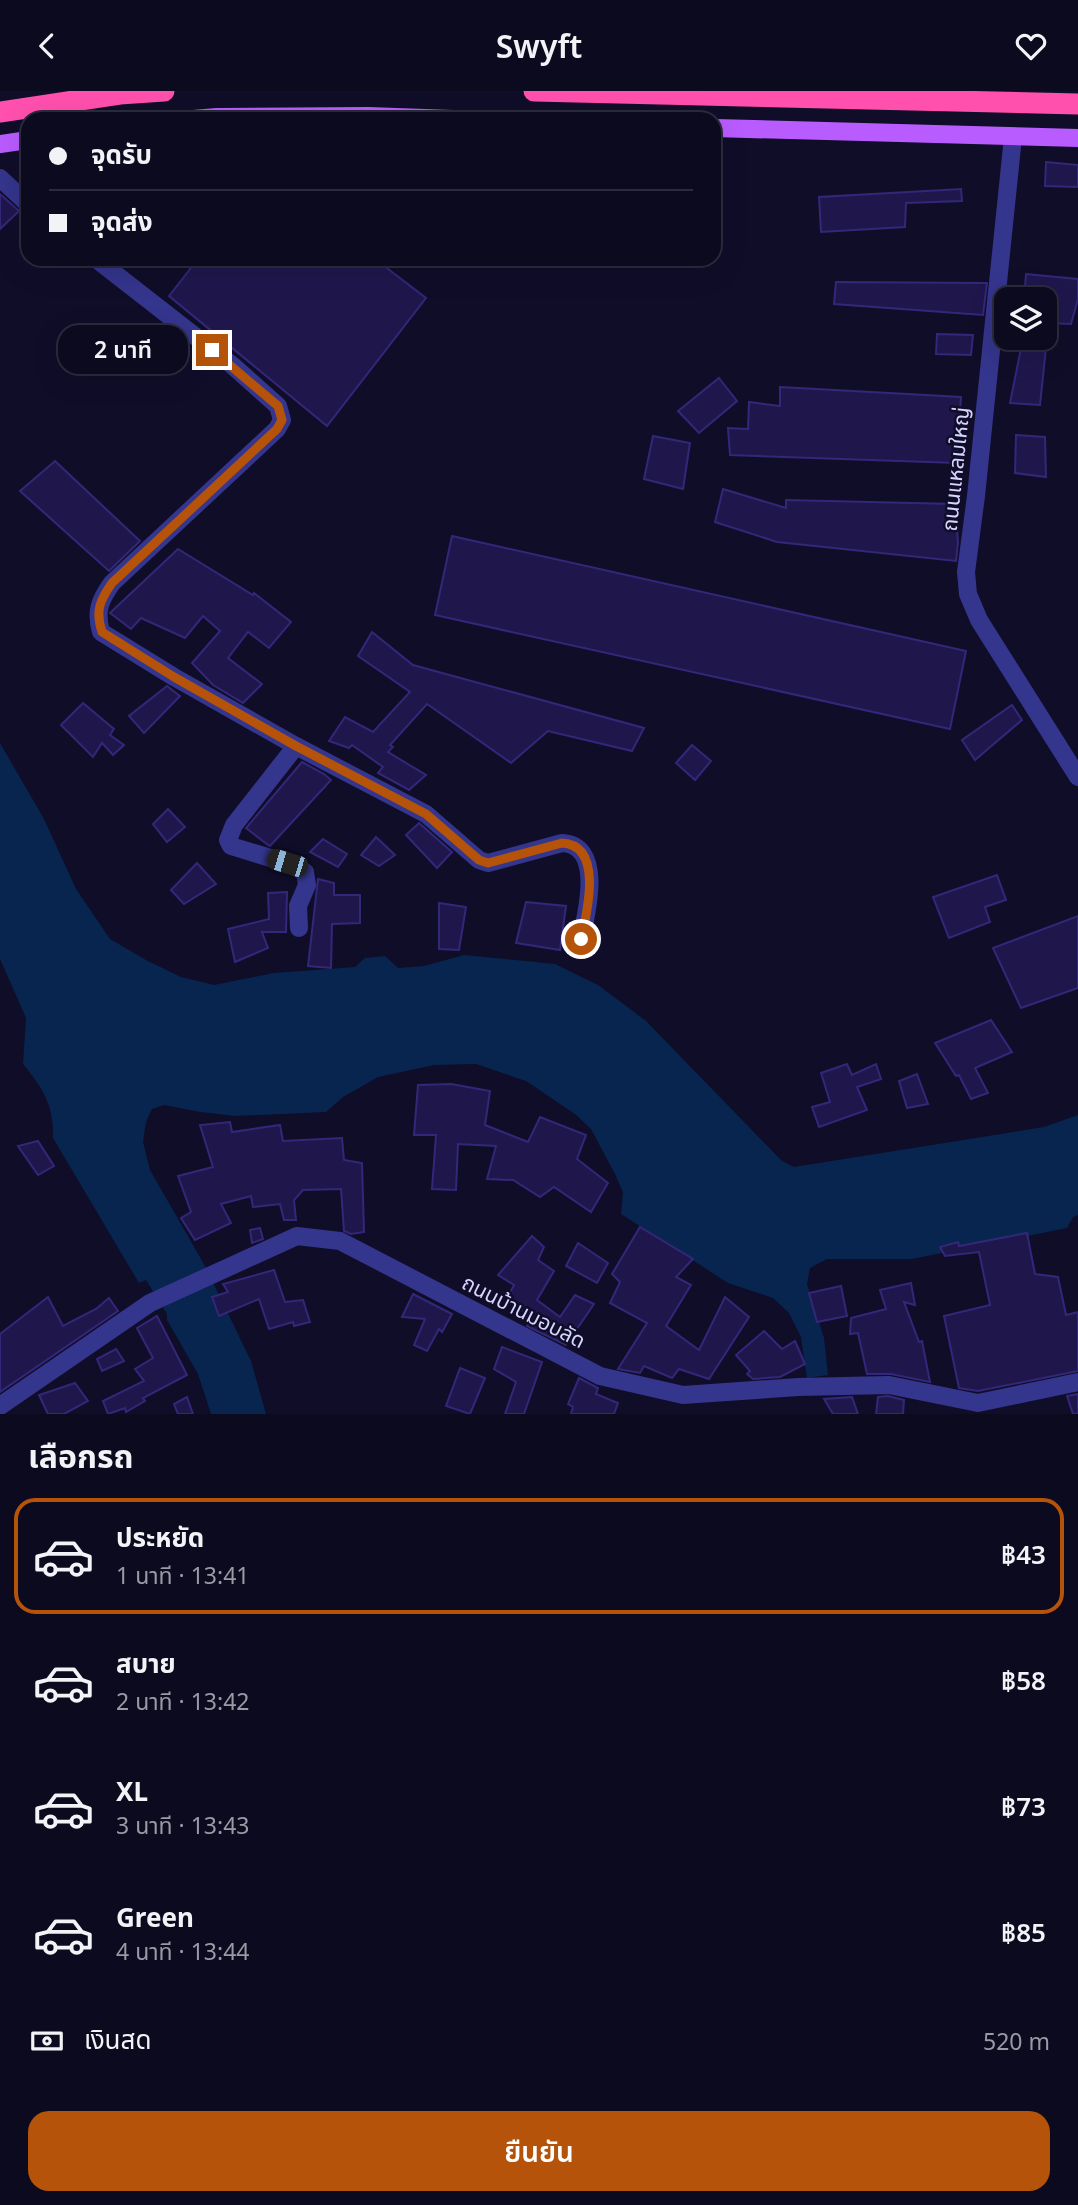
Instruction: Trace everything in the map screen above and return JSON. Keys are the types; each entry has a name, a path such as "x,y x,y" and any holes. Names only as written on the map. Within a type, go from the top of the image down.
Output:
{"highway":[{"path":"0,112 120,93 164,91"},
{"path":"534,91 1078,104"}],"main road":[{"path":"721,128 1078,138"},
{"path":"0,144 21,141"}],"street":[{"name":"ถนนแหลมใหญ่","path":"1013,137 966,572 968,594 979,621 1078,777"},
{"path":"0,178 21,198"},
{"path":"105,266 232,365 278,406 282,420 277,429 112,583 99,601 98,620 102,632 174,677 296,746 426,814 479,860 488,863 562,843 572,843 581,850 586,860 589,879 589,907 581,939"},
{"path":"296,746 234,825 228,840 231,845 287,863 305,872 307,885 298,906 299,928"},
{"name":"ถนนบ้านมอบลัด","path":"0,1406 150,1303 297,1235 340,1241 600,1376 683,1395 798,1387 889,1385 953,1406 1078,1382"}],"water":[{"path":"0,743 44,819 76,889 110,939 181,977 214,985 274,973 355,967 365,958 385,956 398,968 424,966 464,955 555,964 598,985 646,1021 782,1161 794,1167 1044,1127 1078,1115 1078,1215 1073,1217 1067,1228 912,1259 827,1259 810,1268 807,1284 824,1338 828,1375 807,1378 801,1337 789,1313 773,1298 728,1283 621,1214 623,1192 591,1129 575,1114 526,1081 476,1064 434,1065 378,1077 343,1097 326,1112 236,1116 164,1105 152,1109 146,1122 143,1142 150,1170 205,1266 251,1361 266,1414 211,1414 198,1374 167,1320 167,1314 146,1280 139,1283 53,1138 52,1116 46,1098 23,1064 26,1018 0,959"}],"building":[{"path":"1046,162 1078,165 1078,187 1045,186"},
{"path":"961,189 962,201 906,203 905,227 821,232 819,197"},
{"path":"0,194 19,211 0,229"},
{"path":"193,266 384,266 426,298 327,426 169,296"},
{"path":"1026,274 1078,279 1078,299 1071,324 1057,323 1057,287 1025,287"},
{"path":"836,282 987,283 983,315 834,304"},
{"path":"937,334 973,335 971,355 936,354"},
{"path":"1021,350 1046,350 1040,405 1010,403"},
{"path":"719,378 737,401 699,433 678,411"},
{"path":"780,387 961,397 956,463 730,455 728,428 748,429 749,402 780,406"},
{"path":"1016,435 1045,437 1046,477 1015,473"},
{"path":"653,436 690,443 683,489 644,479"},
{"path":"55,461 140,541 109,571 20,491"},
{"path":"723,489 786,508 786,500 955,504 958,542 956,561 777,542 715,522"},
{"path":"452,536 966,651 950,729 435,615"},
{"path":"178,549 253,595 254,593 291,622 269,648 248,632 228,658 262,684 243,703 213,685 192,663 220,631 203,616 185,638 141,618 131,629 110,613"},
{"path":"372,632 413,665 644,728 632,751 548,731 511,763 427,704 390,745 393,747 388,752 426,775 409,790 378,773 383,767 352,745 349,748 329,741 345,717 373,732 410,692 358,656"},
{"path":"167,686 180,696 144,733 129,716"},
{"path":"83,703 114,729 110,735 124,745 113,755 102,743 93,757 61,725"},
{"path":"1012,705 1022,720 975,760 962,740"},
{"path":"692,745 711,761 695,780 676,763"},
{"path":"302,762 331,780 270,846 246,828"},
{"path":"168,809 185,827 167,842 153,824"},
{"path":"419,823 452,852 437,868 406,835"},
{"path":"376,837 395,855 379,866 361,855"},
{"path":"323,839 347,854 338,867 310,852"},
{"path":"197,863 216,884 184,904 171,890"},
{"path":"997,875 1006,900 985,907 990,922 949,938 933,897"},
{"path":"318,879 334,883 334,895 360,895 360,923 332,924 331,968 308,966"},
{"path":"287,892 286,932 262,932 268,948 235,962 228,929 269,919 268,893"},
{"path":"526,902 566,906 560,950 516,943"},
{"path":"439,903 466,907 459,950 439,949"},
{"path":"1078,916 1078,988 1021,1008 993,948"},
{"path":"991,1020 1012,1052 975,1068 988,1093 971,1099 959,1075 956,1076 935,1043"},
{"path":"847,1064 852,1075 876,1064 881,1079 857,1087 867,1110 819,1127 812,1107 830,1102 821,1073"},
{"path":"917,1074 928,1104 907,1108 899,1081"},
{"path":"451,1084 490,1091 485,1125 528,1142 540,1117 586,1135 577,1159 608,1183 591,1212 554,1187 540,1197 513,1180 487,1179 496,1146 458,1144 456,1190 432,1189 436,1135 414,1135 418,1085"},
{"path":"230,1122 232,1132 280,1125 283,1141 342,1138 344,1160 362,1163 364,1232 351,1234 344,1231 341,1189 303,1190 294,1200 296,1220 284,1220 280,1204 253,1207 251,1196 221,1204 231,1223 195,1240 181,1218 191,1212 178,1176 213,1167 200,1125"},
{"path":"38,1141 54,1166 38,1175 18,1146"},
{"path":"640,1227 693,1259 676,1277 691,1285 666,1326 699,1350 725,1297 749,1317 709,1379 679,1369 672,1378 644,1366 640,1373 618,1369 647,1323 610,1303 620,1282 612,1274"},
{"path":"260,1228 263,1239 252,1243 250,1230"},
{"path":"1027,1233 1035,1274 1058,1277 1066,1315 1078,1312 1078,1371 978,1391 959,1388 944,1316 990,1305 979,1252 945,1256 940,1247"},
{"path":"532,1236 544,1247 538,1260 554,1271 537,1300 560,1317 575,1295 594,1304 566,1345 527,1326 532,1318 506,1300 514,1285 498,1275"},
{"path":"578,1243 608,1263 597,1283 566,1266"},
{"path":"274,1270 285,1302 303,1300 310,1322 294,1326 293,1322 269,1329 259,1299 219,1316 212,1297 228,1292 223,1284"},
{"path":"911,1283 915,1305 904,1302 919,1342 922,1341 930,1382 891,1374 867,1374 858,1333 850,1334 851,1318 886,1309 880,1290"},
{"path":"841,1286 847,1316 817,1322 809,1293"},
{"path":"413,1294 452,1314 442,1332 439,1329 427,1351 414,1345 425,1319 402,1317"},
{"path":"48,1297 63,1326 96,1309 109,1298 118,1311 0,1392 0,1334"},
{"path":"157,1316 187,1375 143,1398 145,1401 126,1412 125,1408 108,1414 103,1401 144,1381 135,1369 153,1358 137,1328"},
{"path":"764,1331 782,1349 795,1341 805,1364 780,1377 753,1379 747,1374 750,1371 736,1355"},
{"path":"502,1347 542,1362 524,1414 505,1414 516,1382 494,1369"},
{"path":"116,1349 124,1361 102,1371 97,1359"},
{"path":"460,1368 485,1378 470,1414 446,1406"},
{"path":"579,1378 598,1388 596,1394 618,1403 614,1414 571,1414 573,1407 568,1404"},
{"path":"75,1383 88,1401 64,1414 48,1414 39,1395"},
{"path":"1078,1394 1078,1414 1073,1414 1067,1396"},
{"path":"888,1396 904,1400 903,1414 876,1414 878,1397"},
{"path":"187,1397 193,1414 178,1414 174,1404"},
{"path":"852,1397 858,1414 833,1414 824,1399"}],"route":[{"path":"212,350 278,406 282,420 277,429 112,583 99,601 98,620 102,632 174,677 296,746 426,814 479,860 488,863 562,843 572,843 581,850 586,860 589,879 589,907 581,939"}]}
